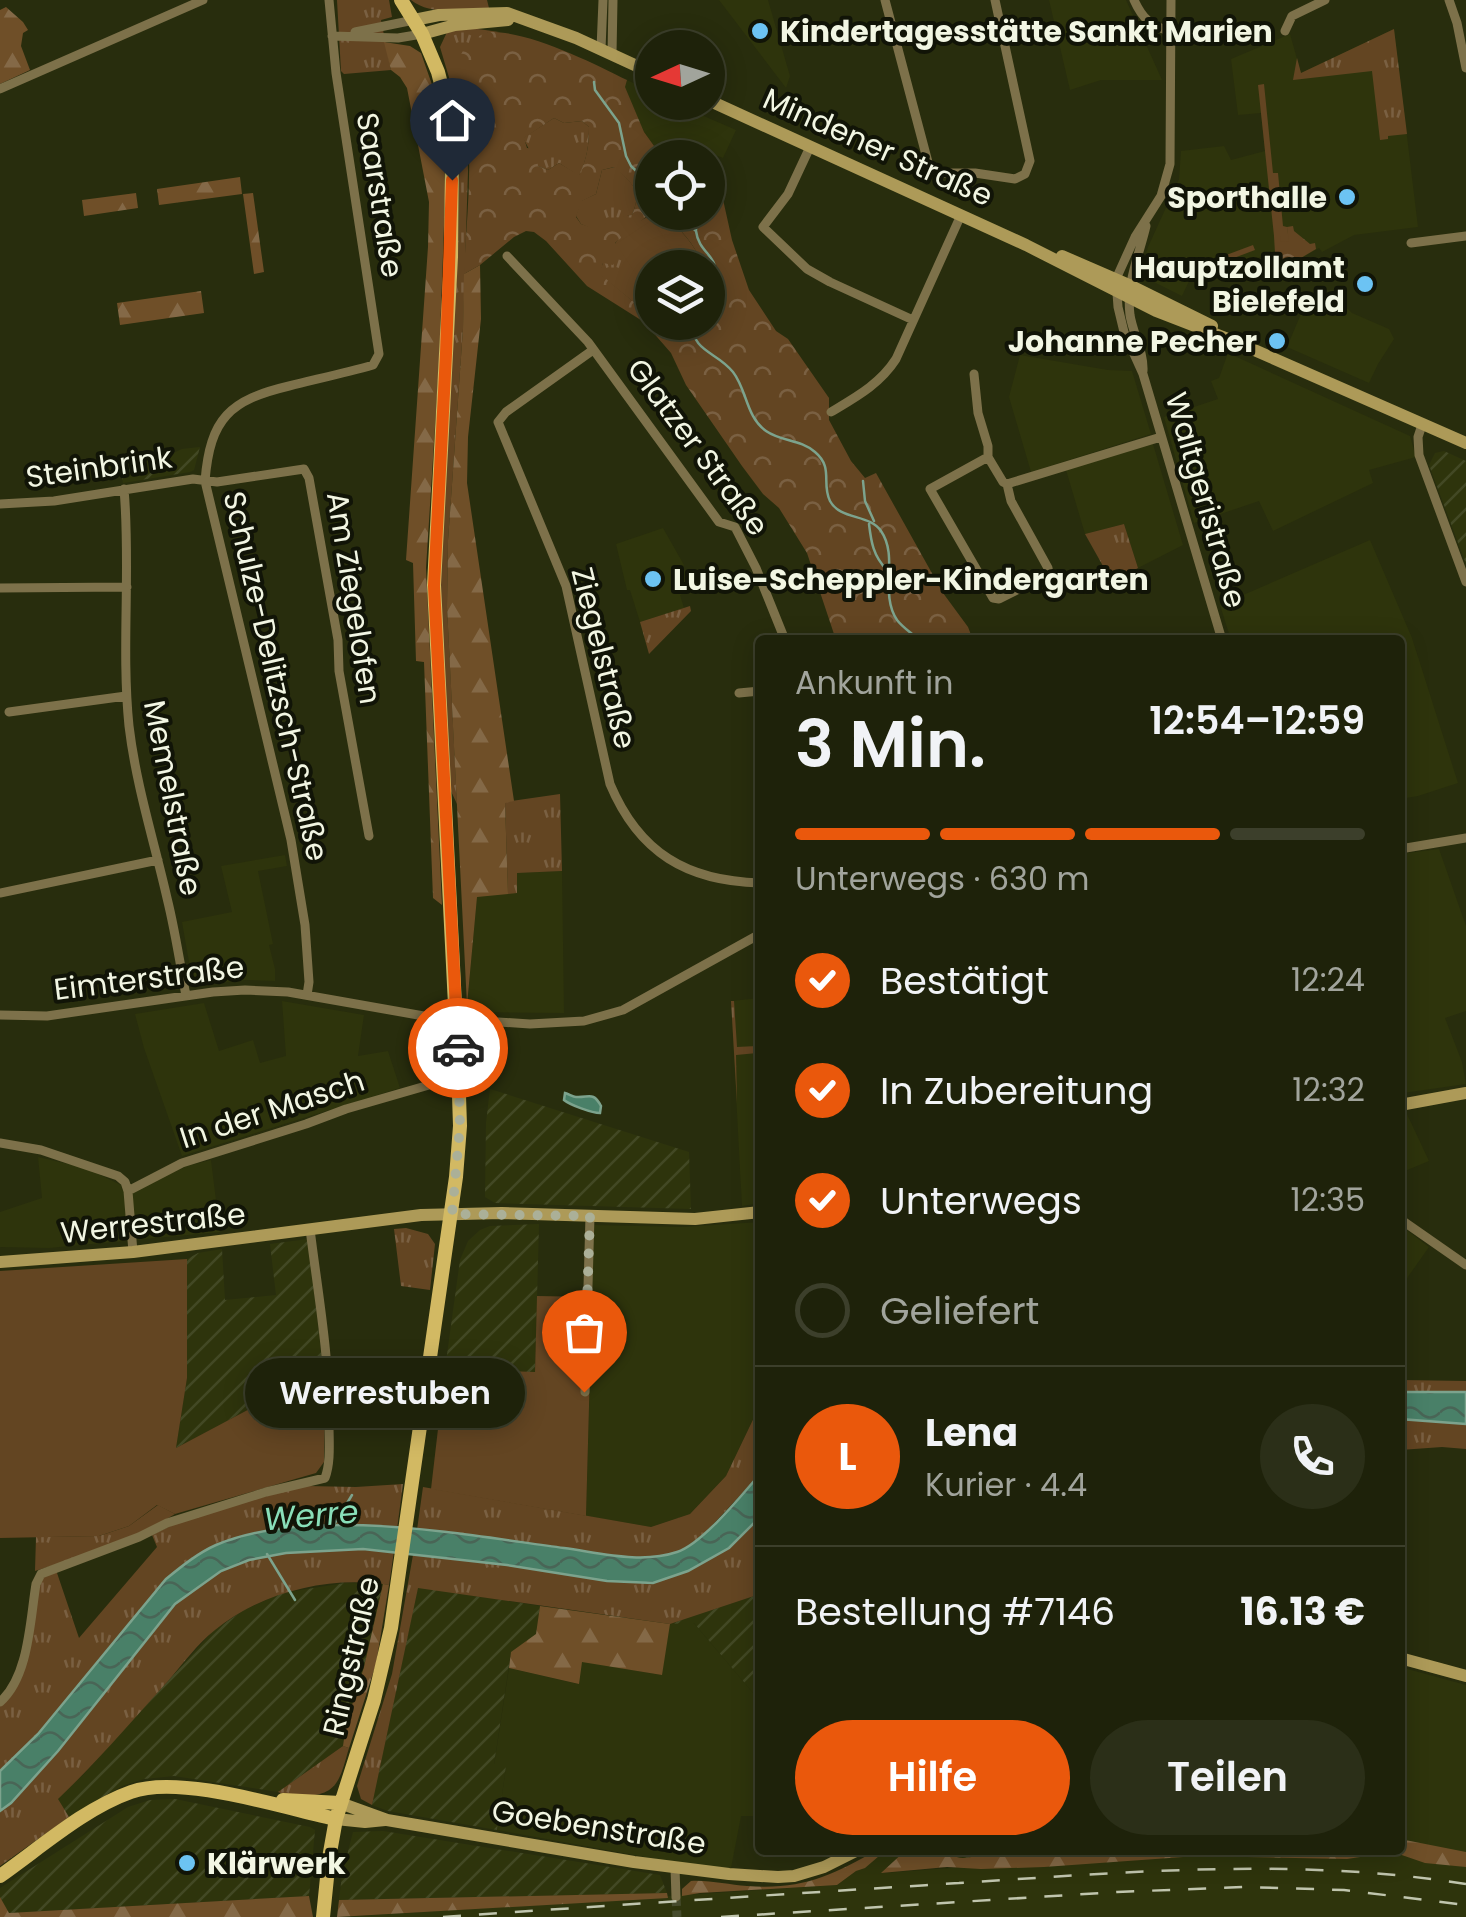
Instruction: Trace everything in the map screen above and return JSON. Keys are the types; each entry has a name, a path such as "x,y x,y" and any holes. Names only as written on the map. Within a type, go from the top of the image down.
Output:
{"main road":[{"path":"401,0 418,27"},
{"name":"Ringstraße","path":"323,1917 336,1819 378,1684 396,1593 452,1214 460,1126 434,586 451,257 452,157 443,90 418,27"},
{"name":"Goebenstraße","path":"0,1876 80,1820 130,1792 167,1786 336,1819"},
{"name":"Goebenstraße","path":"233,1796 340,1804"}],"street":[{"path":"0,89 202,0"},
{"name":"Saarstraße","path":"328,0 376,361"},
{"path":"603,0 606,51"},
{"path":"606,51 613,0"},
{"path":"885,0 932,170 940,174 1014,179 1028,170 1030,161 995,0"},
{"path":"1134,0 1152,26 1171,31"},
{"path":"1123,288 1149,216 1165,187 1170,157 1172,0"},
{"path":"1286,32 1292,16 1325,0"},
{"path":"1450,0 1466,68"},
{"path":"332,36 398,38 440,15 495,6 635,65"},
{"path":"1148,21 1172,15"},
{"path":"332,36 475,22 532,22"},
{"name":"Mindener Straße","path":"725,108 1123,288 1186,324 1254,349 1466,443"},
{"path":"810,147 788,194 764,227 807,268 913,320"},
{"path":"831,412 888,372 961,215"},
{"path":"1411,243 1466,236"},
{"name":"Glatzer Straße","path":"507,256 593,350 719,522 735,528 756,568 782,635"},
{"name":"Waltgeristraße","path":"1123,288 1118,307 1124,332 1143,374 1221,635"},
{"name":"Ziegelstraße","path":"593,350 506,412 498,422 566,586 610,784 617,800 646,841 672,861 715,879 755,883"},
{"name":"Schulze-Delitzsch-Straße","path":"307,995 305,925 291,840 205,481 212,442 236,405 268,391 364,368 376,361"},
{"path":"974,374 988,456 1007,484 1049,574 999,599 993,598 930,489 988,456"},
{"path":"1422,426 1419,455 1466,582"},
{"path":"1007,484 1162,436"},
{"name":"Am Ziegelofen","path":"205,481 298,468 307,472 369,836"},
{"name":"Steinbrink","path":"0,504 54,501 194,479 205,481"},
{"name":"Memelstraße","path":"124,489 128,541 126,696 134,761 186,996"},
{"path":"0,588 127,587"},
{"path":"739,693 755,691"},
{"path":"9,712 126,696"},
{"path":"1405,848 1466,838"},
{"path":"0,893 158,860"},
{"name":"Eimterstraße","path":"0,1016 47,1016 245,990 307,995 436,1018 530,1024 584,1021 623,1010 755,937"},
{"name":"In der Masch","path":"128,1191 182,1163 436,1083"},
{"path":"1405,1103 1466,1092"},
{"path":"0,1143 41,1150 118,1176 128,1191 133,1252"},
{"name":"Werrestraße","path":"0,1262 133,1252 452,1214 695,1219 755,1213"},
{"path":"584,1392 590,1216"},
{"path":"1405,1222 1466,1265"},
{"path":"0,1702 10,1694 19,1675 41,1574 167,1523 318,1480 327,1474 328,1373 310,1229"},
{"path":"1405,1659 1466,1676"},
{"name":"Goebenstraße","path":"340,1804 387,1820 676,1868 764,1877 794,1876 847,1855"},
{"name":"Goebenstraße","path":"336,1819 387,1820"},
{"path":"676,1868 676,1897"}],"shaded area":[{"name":"Kindertagesstätte Sankt Marien","path":"719,0 768,0 790,76 786,88"},
{"path":"1049,0 1126,0 1162,80 1101,80 1070,90"},
{"path":"1394,29 1418,227 1354,235 1322,252 1319,248 1284,268 1274,253 1191,277 1182,296 1146,278 1143,264 1179,179 1181,151 1224,146 1231,160 1265,151 1261,113 1238,115 1231,59 1290,34 1301,73"},
{"path":"627,80 635,84 635,112 624,87"},
{"path":"639,120 713,120 736,130 725,154 725,140 650,140"},
{"path":"1339,300 1352,313 1389,329 1394,339 1369,383 1287,347 1306,302"},
{"path":"1228,353 1410,436 1416,457 1369,470 1373,483 1273,531 1259,501 1194,523 1164,417 1218,399 1211,381 1219,378"},
{"path":"1020,355 1132,371 1151,434 1031,472 1009,397"},
{"path":"1153,444 1183,545 1138,568 1124,524 1085,534 1066,470"},
{"path":"200,447 190,472 123,483 120,465"},
{"path":"1444,451 1466,461 1466,564 1429,465 1435,453"},
{"name":"Luise-Scheppler-Kindergarten","path":"663,528 684,565 679,569 686,592 680,595 684,608 640,622 627,590 616,544"},
{"path":"1370,540 1412,638 1458,783 1405,798 1405,635 1229,635 1220,605"},
{"path":"1439,849 1466,926 1466,1011 1445,1018 1466,1084 1405,1093 1405,853"},
{"path":"285,855 287,866 258,871 273,944 269,945 275,981 193,985 182,922 232,912 221,866"},
{"path":"562,871 564,1013 470,1012 467,1005 477,896 517,873"},
{"path":"755,999 755,1204 742,1206 731,1001"},
{"path":"282,1001 364,1015 358,1056 388,1051 400,1088 182,1156 135,1014 204,1003 219,1051 253,1040 260,1063 286,1056"},
{"path":"490,1089 689,1152 691,1209 495,1203 485,1197"},
{"path":"1405,1112 1429,1161 1405,1171"},
{"path":"38,1157 86,1168 121,1185 122,1190 136,1189 187,1166 211,1160 220,1232 49,1248 0,1247 0,1212 42,1198"},
{"path":"755,1222 755,1415 726,1476 690,1514 651,1527 586,1516 594,1225 683,1227"},
{"path":"539,1224 535,1373 445,1369 460,1260 468,1241 490,1226"},
{"path":"1405,1229 1429,1247 1405,1281"},
{"path":"308,1239 323,1370 176,1448 187,1378 187,1259 222,1249 225,1300 276,1295 270,1244"},
{"path":"345,1583 383,1584 343,1746 278,1792 174,1776 144,1779 122,1786 69,1817 57,1799 213,1631 244,1610 282,1593"},
{"path":"418,1587 540,1606 536,1635 511,1652 494,1764 506,1766 497,1830 372,1805"},
{"path":"755,1596 755,1695 694,1623 670,1624"},
{"path":"693,1622 755,1695 755,1816 741,1816 731,1868 689,1865 497,1830 506,1767 494,1765 509,1668 578,1684 581,1661 661,1675 670,1624"},
{"path":"1405,1668 1466,1685 1466,1917 344,1917 837,1885 880,1855 901,1855 883,1873 1128,1855 1405,1855"},
{"name":"Klärwerk","path":"175,1799 315,1830 309,1896 9,1913 0,1897 0,1888 128,1807 150,1800"},
{"path":"383,1831 660,1875 667,1893 339,1900 353,1832"},
{"path":"942,1855 1121,1855 947,1867"}],"green space":[{"path":"337,0 389,0 392,17 381,20 391,70 344,74 341,71"},
{"path":"411,0 487,0 489,8 438,10"},
{"path":"6,7 28,30 23,33 21,46 30,70 0,84 0,10"},
{"path":"471,28 499,32 488,32 458,77 466,121 468,171 447,607 457,804 450,789 440,555 458,242 460,129 440,47 447,32"},
{"path":"1394,29 1407,134 1380,140 1372,71 1293,80 1297,58 1301,73"},
{"path":"488,32 521,36 627,80 625,87 635,120 639,120 650,140 635,140 635,191 614,167 602,170 596,194 582,201 576,217 581,224 593,228 632,215 635,206 635,226 615,243 619,257 613,265 603,263 600,274 635,303 635,316 587,286 534,232 514,237 464,274 469,151 457,70 465,48","holes":["554,118 564,123 582,121 589,127 587,152 579,175 559,163 548,170 538,166 536,149 527,148 524,138"]},
{"path":"384,42 410,46 421,53 438,102 444,143 439,364 426,568 442,905 433,898 424,662 416,661 413,563 406,560 429,202 407,88 391,70"},
{"path":"1264,84 1273,173 1278,173 1283,226 1287,227 1289,241 1281,242 1280,236 1274,236 1258,85"},
{"path":"554,118 564,123 582,121 589,127 587,152 579,176 559,163 548,170 538,166 523,138"},
{"path":"615,167 631,183 635,206 632,215 593,229 581,224 576,216 581,201 596,194 602,170"},
{"path":"240,177 242,194 159,205 157,189"},
{"path":"136,193 138,208 84,216 82,200"},
{"path":"253,193 264,272 254,274 243,194"},
{"path":"725,208 749,290 829,398 829,420 851,461 865,478 876,473 971,635 834,635 807,553 779,508 763,494 686,385 671,353 660,340 725,340 725,250 696,250 680,230 725,230"},
{"path":"635,225 635,230 680,230 696,250 635,250 635,303 599,274 621,236"},
{"path":"1293,226 1310,244 1315,243 1316,249 1284,268 1275,253 1274,236 1288,241 1287,227"},
{"path":"637,230 659,230 672,250 635,250 635,272 616,244"},
{"path":"1253,245 1255,250 1181,278 1178,273"},
{"path":"480,265 481,319 467,483 514,801 505,803 508,894 477,897 467,1005 447,607 448,541 464,274"},
{"path":"201,291 204,313 120,325 117,303"},
{"path":"1124,524 1138,568 1112,582 1085,534"},
{"path":"690,606 691,611 649,654 640,622"},
{"path":"560,794 562,871 517,873 517,893 508,894 505,802"},
{"path":"731,1001 737,1047 755,1046 755,1053 736,1055 737,1103"},
{"path":"394,1229 428,1234 435,1244 430,1290 401,1286"},
{"path":"187,1259 187,1378 176,1448 323,1370 324,1462 316,1473 175,1514 157,1505 129,1526 99,1536 0,1538 0,1271"},
{"path":"537,1296 592,1297 586,1516 431,1489 445,1369 535,1372"},
{"path":"1405,1380 1466,1381 1466,1392 1405,1392"},
{"path":"755,1415 755,1479 705,1533 680,1552 636,1559 417,1530 423,1487 651,1527 690,1514 726,1476"},
{"path":"1405,1419 1466,1424 1466,1449 1405,1450"},
{"path":"403,1484 397,1529 363,1525 283,1529 189,1561 166,1579 38,1734 0,1771 0,1704 10,1696 41,1576 56,1570 79,1638 157,1547 152,1535 181,1521 306,1486"},
{"path":"158,1505 175,1514 124,1540 35,1571 36,1537 99,1536 129,1526"},
{"path":"755,1521 755,1596 670,1624 418,1588 372,1805 361,1799 357,1786 392,1674 413,1555 607,1581 729,1548"},
{"path":"394,1551 389,1585 343,1582 297,1590 253,1606 215,1630 58,1799 69,1817 0,1866 0,1811 11,1803 175,1604 221,1571 249,1560 286,1553"},
{"path":"383,1584 389,1585 376,1664 349,1748 343,1746 346,1724"},
{"path":"540,1606 670,1624 662,1675 582,1662 579,1684 509,1668 511,1652 536,1634"},
{"path":"343,1746 349,1748 340,1776 331,1789 302,1796 278,1792"},
{"path":"1405,1840 1466,1852 1466,1867 1425,1863 1402,1855 1405,1855"},
{"path":"868,1855 880,1855 837,1885 682,1896 682,1889 691,1881 784,1886 845,1867"},
{"path":"901,1855 1373,1855 1347,1859 1197,1856 881,1873"},
{"path":"667,1893 668,1898 337,1917 339,1900"},
{"path":"309,1896 313,1917 0,1917 0,1897 9,1913"}],"water":[{"path":"565,1093 593,1097 601,1106 600,1113 567,1102"},
{"path":"1405,1392 1466,1392 1466,1424 1405,1419"},
{"path":"755,1480 755,1522 729,1548 688,1571 653,1583 607,1581 363,1549 286,1553 249,1560 221,1571 175,1604 58,1751 0,1811 0,1771 38,1734 166,1579 216,1545 254,1533 341,1525 435,1531 649,1557 687,1547 721,1518"}],"waterway":[{"path":"594,82 595,90 619,123 626,156 635,170"},
{"path":"695,230 705,250"},
{"path":"696,340 733,372 759,425 772,435 803,445 821,458 828,494 835,507 881,531 889,552 892,609 899,623 913,635"},
{"path":"863,481 865,501 874,521"},
{"path":"869,524 876,554 887,570"},
{"name":"Werre","path":"332,1528 352,1495"},
{"path":"267,1554 295,1600"}],"tunnel":[{"path":"676,1897 677,1917"}],"railway":[{"path":"443,1917 1212,1869 1339,1871 1466,1884"},
{"path":"721,1917 1245,1887 1344,1890 1466,1905"}],"way so far":[{"path":"458,1048 460,1126 452,1214 590,1216 584,1392"}],"place":[{"name":"Kindertagesstätte Sankt Marien","path":"760,31"},
{"name":"Sporthalle","path":"1347,197"},
{"name":"Hauptzollamt Bielefeld","path":"1365,284"},
{"name":"Johanne Pecher","path":"1277,341"},
{"name":"Luise-Scheppler-Kindergarten","path":"653,579"},
{"name":"Werrestuben","path":"584,1392"},
{"name":"Klärwerk","path":"187,1863"}],"route":[{"path":"452,180 434,624 458,1048"}]}
